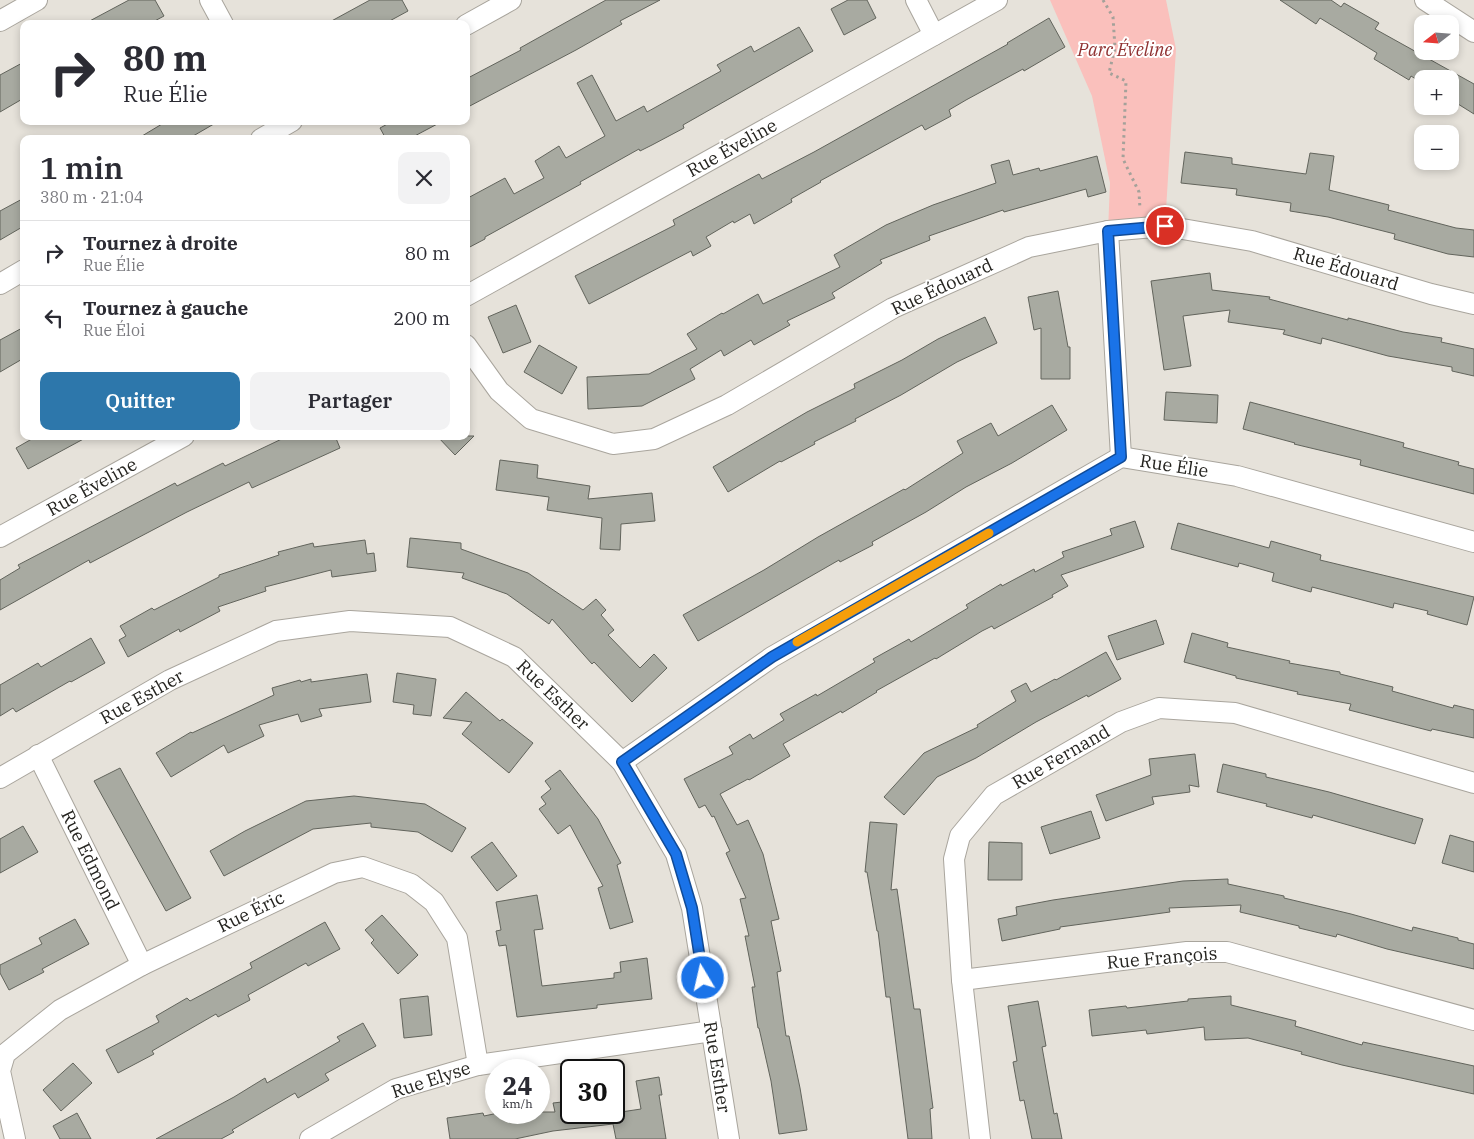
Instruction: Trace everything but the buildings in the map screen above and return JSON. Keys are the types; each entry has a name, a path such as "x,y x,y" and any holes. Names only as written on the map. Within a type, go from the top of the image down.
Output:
{"street":[{"path":"0,21 37,0"},
{"path":"210,0 221,20"},
{"path":"470,23 511,0"},
{"path":"916,0 934,35"},
{"name":"Rue Éveline","path":"470,294 997,0"},
{"path":"1425,0 1474,32"},
{"path":"267,135 281,125"},
{"name":"Rue Édouard","path":"470,351 499,391 532,419 613,444 654,439 728,405 893,308 1029,247 1108,231 1165,226 1252,241 1431,294 1474,304"},
{"path":"1108,231 1121,457"},
{"path":"0,284 20,272"},
{"name":"Rue Éveline","path":"0,538 177,440"},
{"name":"Rue Élie","path":"622,762 772,657 1121,457 1237,476 1474,542"},
{"name":"Rue Esther","path":"0,778 170,680 276,631 350,621 450,627 514,657 622,762 676,854 692,908 729,1139"},
{"name":"Rue Fernand","path":"980,1139 962,980 954,859 960,836 994,796 1128,719 1160,708 1235,713 1474,783"},
{"name":"Rue Edmond","path":"38,755 142,965"},
{"name":"Rue Éric","path":"15,1139 0,1071 5,1054 60,1010 142,965 334,873 363,867 411,884 434,902 457,938 478,1065"},
{"name":"Rue François","path":"962,980 1187,952 1228,952 1474,1020"},
{"name":"Rue Elyse","path":"310,1139 396,1089 478,1065 712,1031"}],"path":[{"path":"1103,0 1112,17 1114,48 1109,73 1126,81 1123,159 1139,192 1141,228"}],"green space":[{"name":"Parc Éveline","path":"1050,0 1166,0 1176,49 1165,226 1108,231 1110,183 1092,96"}],"slow traffic":[{"path":"797,642 989,533"}],"route":[{"path":"703,978 692,908 676,854 622,762 772,657 1121,457 1108,231 1165,226"}]}
